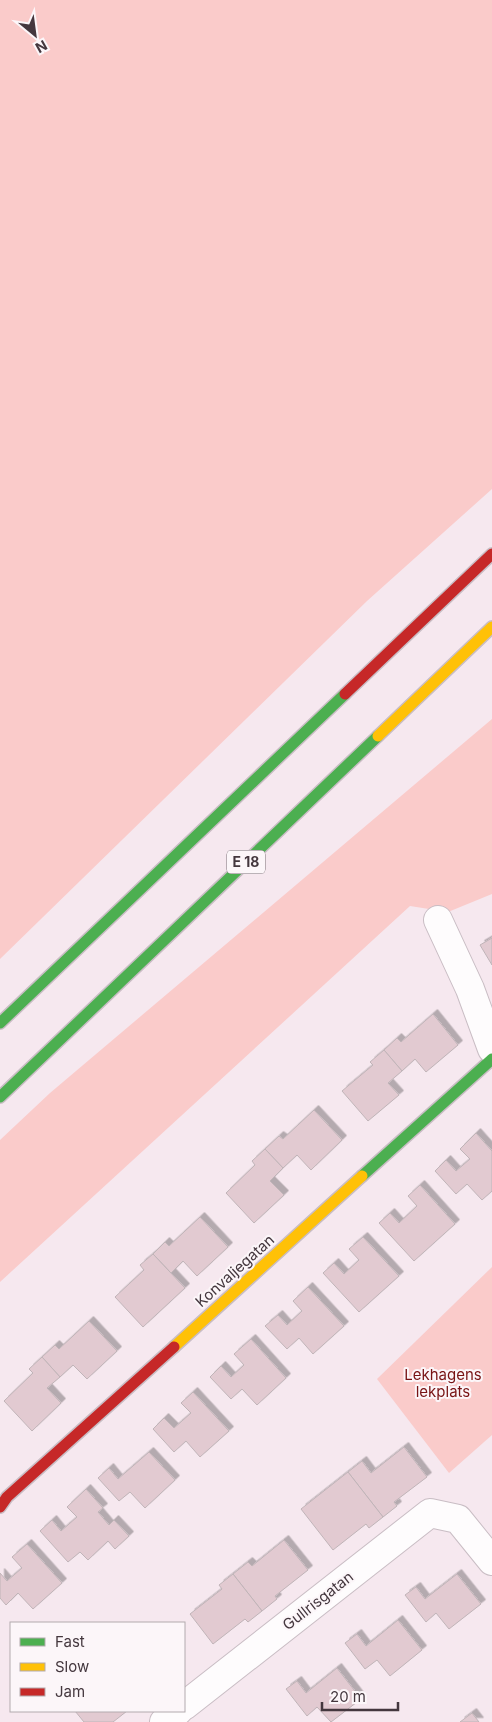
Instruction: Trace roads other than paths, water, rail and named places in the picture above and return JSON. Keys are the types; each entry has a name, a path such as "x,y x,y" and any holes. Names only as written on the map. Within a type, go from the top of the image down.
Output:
{"main road":[{"path":"0,1023 492,554"},
{"name":"E 18","path":"0,1096 492,627"},
{"name":"Konvaljegatan","path":"0,1506 7,1497 492,1059"}],"street":[{"path":"438,920 470,989 492,1049"},
{"name":"Gullrisgatan","path":"185,1705 430,1513 458,1519 492,1561"},
{"path":"164,1722 177,1712"}],"park label":[{"name":"Lekhagens lekplats","path":"443,1384"}]}
